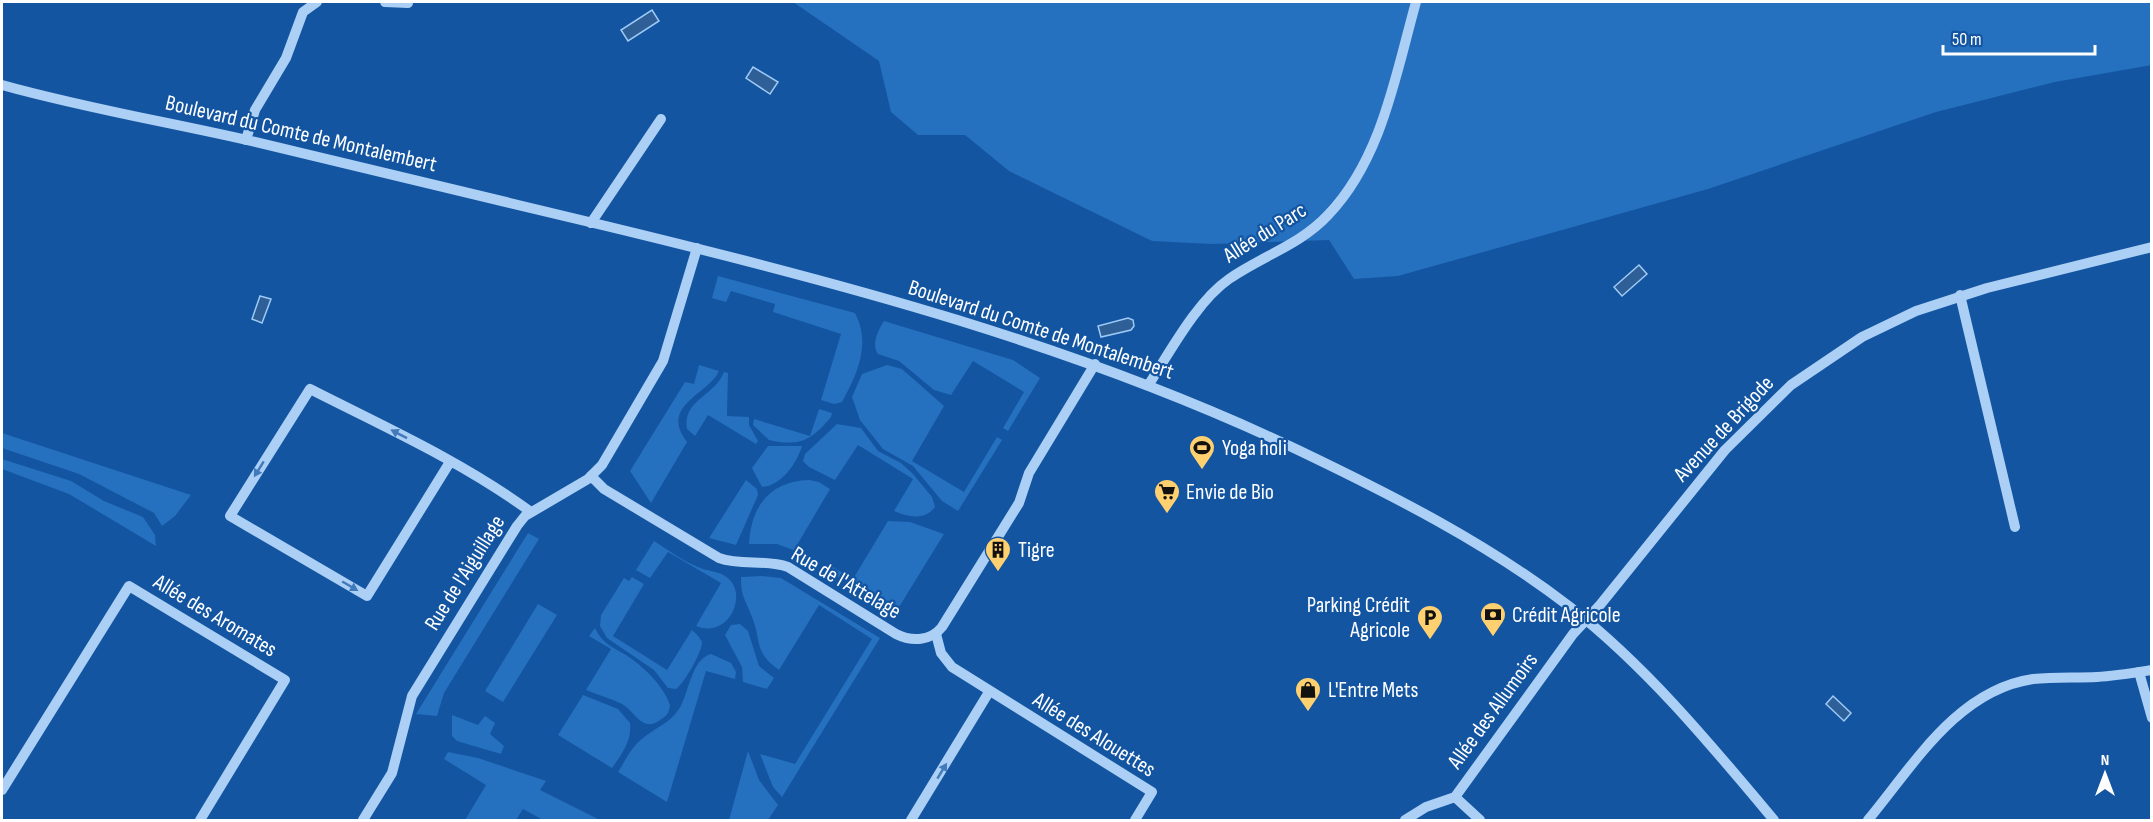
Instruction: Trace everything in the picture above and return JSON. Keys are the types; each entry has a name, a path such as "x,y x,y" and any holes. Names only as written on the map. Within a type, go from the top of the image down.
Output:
{"street":[{"path":"246,140 255,110 286,58 303,12 317,2"},
{"path":"385,2 408,3"},
{"name":"Allée du Parc","path":"1149,384 1213,294 1228,279 1304,236 1329,214 1355,180 1372,147 1385,113 1416,2"},
{"name":"Boulevard du Comte de Montalembert","path":"2,86 246,140 697,248 847,287 1095,364 1149,384 1279,441 1410,506 1480,545 1586,620 1656,688 1774,820"},
{"path":"591,223 661,118"},
{"name":"Avenue de Brigode","path":"1586,620 1725,450 1791,385 1836,353 1887,324 1960,295 2151,247"},
{"name":"Rue de l'Aiguillage","path":"363,820 392,773 412,696 517,526 531,512 591,476 602,465 661,366 697,248"},
{"path":"1960,295 2015,527"},
{"path":"936,634 1019,503 1029,473 1095,364"},
{"path":"450,462 367,596 230,516 310,389 450,462 531,512"},
{"name":"Rue de l'Attelage","path":"591,476 604,489 719,558 737,562 773,563 788,567 901,636 924,639 936,634"},
{"name":"Allée des Aromates","path":"2,790 129,586 285,680 200,820"},
{"name":"Allée des Allumoirs","path":"1406,820 1426,807 1455,797 1573,634 1586,620"},
{"name":"Allée des Alouettes","path":"936,634 941,653 949,664 989,692 1152,792 1135,820"},
{"path":"1868,820 1949,722 1968,705 1985,695 2007,686 2032,680 2151,670"},
{"path":"2139,672 2151,718"},
{"path":"911,820 989,692"},
{"name":"Allée des Allumoirs","path":"1455,797 1480,820"}],"shaded area":[{"path":"793,2 2151,2 2152,65 2055,82 1936,112 1708,189 1398,276 1354,279 1329,240 1211,244 1152,241 1009,171 965,135 918,135 891,112 879,61"},
{"path":"652,10 659,21 628,41 621,30"},
{"path":"753,67 778,82 770,94 746,78"},
{"path":"1639,265 1647,274 1622,296 1614,287"},
{"path":"718,276 855,313 860,324 862,347 853,380 842,402 834,404 821,400 841,334 773,312 775,304 731,291 726,302 712,298"},
{"path":"260,296 271,299 262,323 252,319"},
{"path":"1128,318 1133,320 1134,326 1131,330 1101,337 1098,326"},
{"path":"884,321 1013,360 1040,378 1008,431 1003,428 1024,392 973,361 951,395 934,390 899,361 878,354 875,342"},
{"path":"699,365 719,371 682,410 679,419 680,429 687,442 651,503 630,471 685,382 694,384"},
{"path":"887,365 902,369 944,406 912,461 964,492 997,437 1002,440 958,511 942,501 913,466 883,449 860,420 852,397 862,374"},
{"path":"724,372 728,373 727,416 749,417 749,425 758,441 756,444 708,415 695,436 687,429 689,411 714,387"},
{"path":"819,409 832,413 831,417 818,431 804,440 797,442 769,440 753,425 754,419 810,436"},
{"path":"837,424 861,428 878,451 901,463 913,474 932,497 935,507 921,516 905,515 894,511 913,479 858,445 835,480 809,467 803,461 805,454"},
{"path":"2,433 191,495 175,516 162,526 154,513 79,474 2,448"},
{"path":"768,446 802,446 796,459 782,478 776,483 762,487 752,468"},
{"path":"2,459 71,481 104,501 143,517 155,535 156,546 69,494 2,469"},
{"path":"746,480 757,489 758,495 736,545 709,538"},
{"path":"809,480 819,482 830,489 797,545 804,549 801,553 777,544 749,544 754,518 765,498 783,485"},
{"path":"888,521 910,522 944,534 896,612 825,569 828,564 853,579"},
{"path":"528,533 539,539 444,693 437,716 416,714"},
{"path":"654,541 692,565 722,574 732,583 736,592 736,602 727,620 718,626 708,628 696,626 721,583 668,552 650,578 636,570"},
{"path":"632,577 644,584 613,636 667,670 692,630 702,642 692,667 676,689 668,688 654,670 607,638 600,626 601,615 624,578 629,581"},
{"path":"741,577 781,578 880,638 782,797 773,787 760,754 795,764 872,639 819,605 779,670 765,658 762,652 742,589"},
{"path":"538,604 557,615 503,702 485,691"},
{"path":"740,624 748,631 759,666 774,678 767,689 743,682 742,667 725,635 731,625"},
{"path":"595,628 604,641 639,665 658,684 670,705 664,717 654,723 644,723 622,704 586,690 611,649 589,636"},
{"path":"711,654 731,663 736,672 735,679 706,671 667,802 618,772 639,741 667,722 679,709 699,663"},
{"path":"583,695 618,709 630,723 628,741 612,768 558,735"},
{"path":"1833,696 1851,713 1844,721 1826,704"},
{"path":"452,715 478,725 485,716 495,723 490,734 504,746 501,754 457,741 452,736"},
{"path":"748,751 759,780 778,805 768,820 729,820"},
{"path":"448,752 478,758 546,781 540,790 600,820 543,820 523,809 516,820 465,820 486,785 444,759"}],"place":[{"name":"Yoga holi","path":"1202,471"},
{"name":"Envie de Bio","path":"1167,515"},
{"name":"Tigre","path":"998,573"},
{"name":"Crédit Agricole","path":"1493,638"},
{"name":"Parking Crédit Agricole","path":"1430,641"},
{"name":"L'Entre Mets","path":"1308,713"}]}
